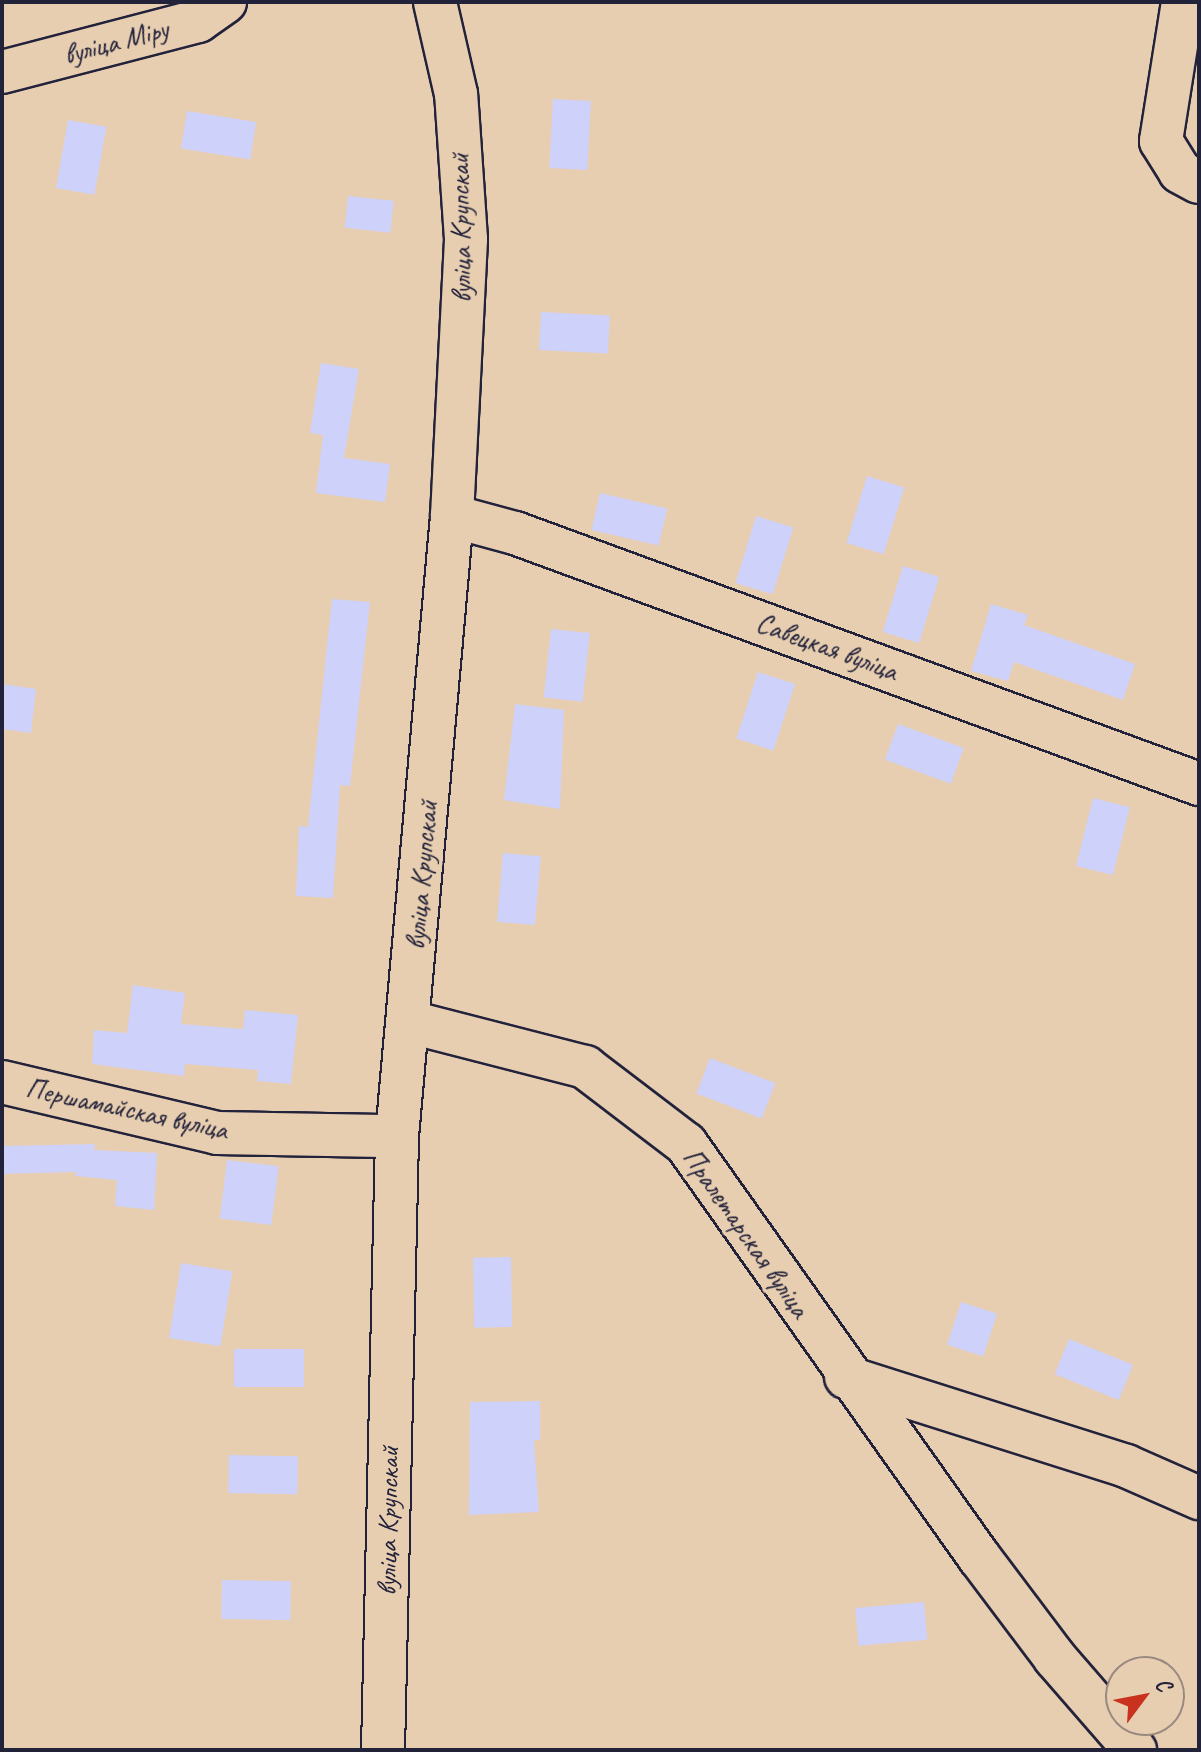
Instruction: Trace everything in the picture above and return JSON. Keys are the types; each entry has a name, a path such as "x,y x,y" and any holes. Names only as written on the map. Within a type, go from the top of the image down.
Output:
{"street":[{"name":"вуліца Міру","path":"2,72 198,21 225,2"},
{"name":"вуліца Крупскай","path":"383,1750 397,1136 410,1022 452,516 466,239 456,94 435,2"},
{"path":"1183,2 1161,141 1180,172 1199,182"},
{"name":"Савецкая вуліца","path":"452,516 515,533 1199,784"},
{"name":"Пралетарская вуліца","path":"410,1022 585,1067 686,1144 846,1377 1055,1658 1135,1750"},
{"name":"Першамайская вуліца","path":"2,1082 217,1133 397,1136"},
{"path":"846,1377 1126,1466 1199,1498"}],"building":[{"path":"553,99 591,101 587,170 549,168"},
{"path":"187,111 256,122 250,159 181,149"},
{"path":"68,120 106,127 94,195 56,188"},
{"path":"348,196 394,201 390,233 345,228"},
{"path":"541,312 610,316 608,354 539,350"},
{"path":"321,363 359,369 344,458 390,464 385,502 316,493 323,435 310,433"},
{"path":"867,476 904,487 884,554 847,543"},
{"path":"600,493 667,509 659,546 591,530"},
{"path":"756,516 793,527 773,594 736,583"},
{"path":"903,566 939,577 919,643 883,632"},
{"path":"332,599 370,602 350,786 340,785 333,898 296,896 299,826 308,827"},
{"path":"991,604 1028,615 1024,625 1135,664 1123,700 1014,662 1008,681 971,671"},
{"path":"551,629 590,633 583,702 544,698"},
{"path":"758,672 795,684 773,751 736,739"},
{"path":"2,684 36,689 31,733 2,729"},
{"path":"515,704 564,710 560,809 504,800"},
{"path":"898,724 964,748 951,784 885,760"},
{"path":"1093,798 1130,807 1113,875 1076,866"},
{"path":"503,853 541,856 535,925 497,922"},
{"path":"133,985 185,993 181,1024 243,1029 245,1010 298,1015 291,1084 257,1081 258,1070 185,1064 184,1076 92,1064 94,1030 127,1033"},
{"path":"710,1058 775,1083 762,1119 696,1093"},
{"path":"95,1144 94,1150 157,1153 154,1210 115,1206 117,1180 75,1176 76,1172 2,1174 2,1146"},
{"path":"227,1160 279,1166 271,1225 220,1219"},
{"path":"511,1257 512,1327 474,1328 473,1258"},
{"path":"181,1263 232,1271 220,1346 169,1338"},
{"path":"961,1302 997,1314 983,1357 947,1345"},
{"path":"1069,1339 1133,1365 1119,1400 1055,1374"},
{"path":"234,1349 304,1349 304,1387 234,1387"},
{"path":"540,1401 540,1440 534,1440 539,1512 469,1515 470,1402"},
{"path":"229,1455 298,1456 297,1494 228,1493"},
{"path":"222,1580 291,1581 290,1620 221,1619"},
{"path":"924,1602 927,1640 859,1646 855,1608"}]}
